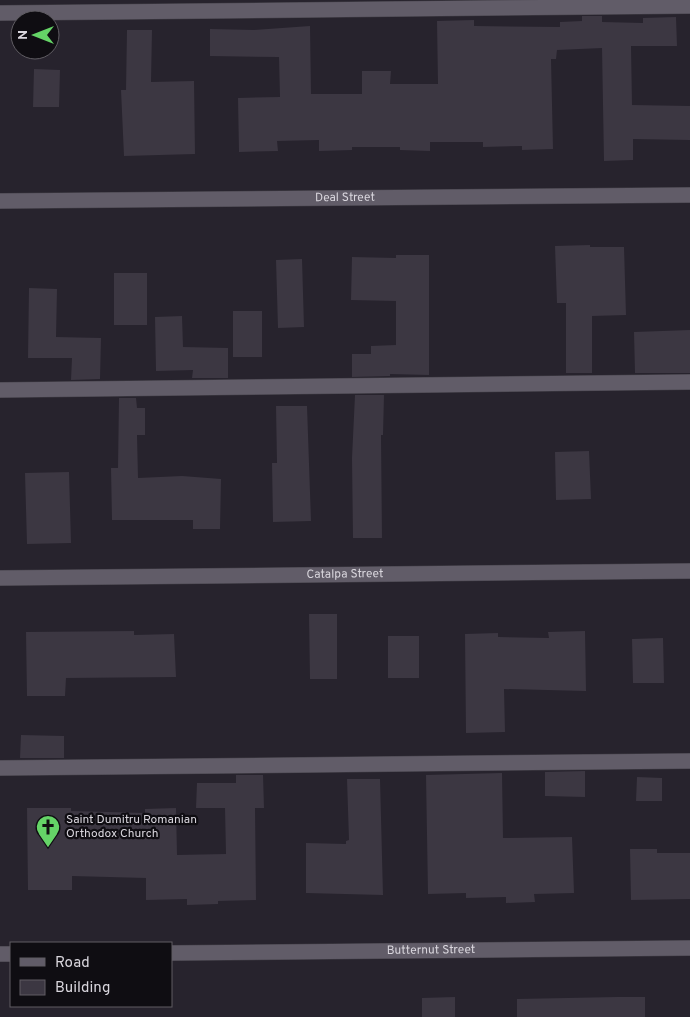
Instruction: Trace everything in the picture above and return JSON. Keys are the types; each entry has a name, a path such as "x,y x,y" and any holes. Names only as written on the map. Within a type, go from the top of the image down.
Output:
{"street":[{"path":"0,13 690,6"},
{"name":"Deal Street","path":"0,202 690,196"},
{"path":"0,390 690,382"},
{"name":"Catalpa Street","path":"0,578 690,571"},
{"path":"0,768 690,761"},
{"name":"Butternut Street","path":"172,953 690,948"}],"building":[{"path":"582,16 602,16 602,22 643,23 643,18 676,17 677,46 631,46 632,105 690,106 690,140 633,139 633,160 604,161 602,48 557,50 556,59 551,59 553,149 522,150 522,146 483,147 483,142 430,142 430,151 400,150 400,147 352,147 352,150 319,151 319,140 277,141 278,151 239,152 238,98 280,97 279,57 210,56 210,29 254,30 310,26 311,94 362,94 362,71 391,71 390,84 438,84 437,21 474,20 474,26 560,27 560,22 582,21"},
{"path":"127,30 152,30 151,82 194,81 195,154 124,156 121,90 126,90"},
{"path":"34,69 60,70 59,107 33,107"},
{"path":"590,245 590,247 624,247 626,315 592,316 592,373 566,373 566,303 557,303 555,246"},
{"path":"396,255 429,255 429,375 390,374 390,376 352,377 352,354 371,354 371,346 396,345 396,301 351,300 352,257 396,258"},
{"path":"302,259 304,327 278,328 276,260"},
{"path":"114,273 147,273 147,325 114,325"},
{"path":"29,288 57,289 56,337 101,338 100,379 71,380 72,358 28,358"},
{"path":"233,311 262,311 262,357 233,357"},
{"path":"182,316 183,347 228,348 228,378 192,378 193,370 156,371 155,317"},
{"path":"690,330 690,373 635,373 634,332"},
{"path":"355,395 384,395 383,435 381,435 382,538 353,538 352,458"},
{"path":"119,398 136,398 137,408 145,408 145,435 137,435 138,478 182,476 221,479 220,529 193,529 193,520 112,520 111,468 118,468"},
{"path":"276,406 307,406 311,521 273,522 272,463 277,463"},
{"path":"589,451 591,499 556,500 555,452"},
{"path":"69,472 71,543 27,544 25,473"},
{"path":"309,614 337,614 337,679 310,679"},
{"path":"134,631 134,635 174,634 176,677 66,678 65,696 27,696 26,632"},
{"path":"585,631 586,691 504,689 505,732 466,733 465,634 498,633 498,637 549,638 548,632"},
{"path":"388,636 419,636 419,678 388,678"},
{"path":"663,638 664,683 633,683 632,639"},
{"path":"21,735 64,736 64,758 20,758"},
{"path":"585,771 585,797 545,796 545,772"},
{"path":"502,773 503,838 572,837 574,893 534,894 535,902 506,903 506,897 466,898 466,893 428,894 426,775"},
{"path":"236,775 263,775 264,808 255,808 256,900 218,901 218,904 187,905 187,899 146,900 146,878 72,876 72,890 28,890 27,808 71,808 71,811 145,813 145,809 176,808 177,855 226,854 225,808 196,808 197,783 236,783"},
{"path":"637,777 662,778 662,801 636,801"},
{"path":"347,779 380,779 383,895 306,893 306,843 346,844 346,841 349,840"},
{"path":"630,849 657,849 657,853 690,853 690,899 631,900"},
{"path":"455,997 455,1017 422,1017 422,998"},
{"path":"645,997 645,1017 517,1017 517,999"}],"place":[{"name":"Saint Dumitru Romanian Orthodox Church","path":"48,848"}]}
